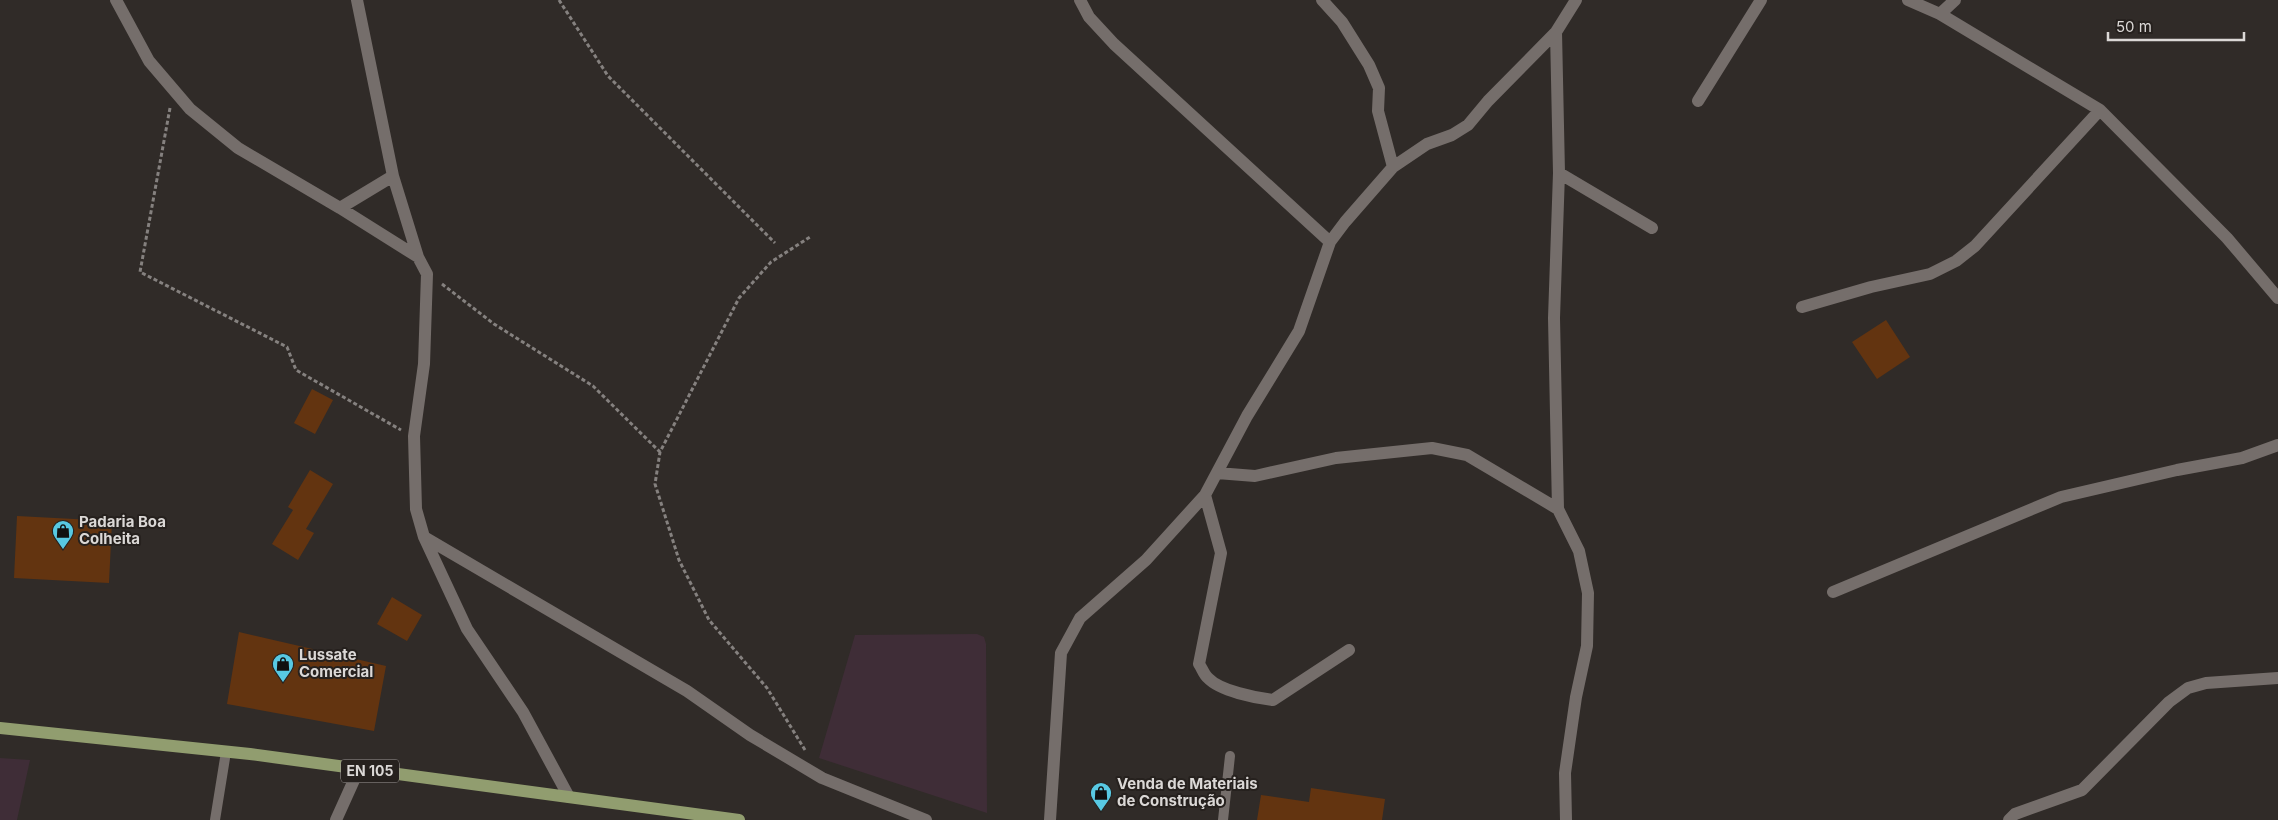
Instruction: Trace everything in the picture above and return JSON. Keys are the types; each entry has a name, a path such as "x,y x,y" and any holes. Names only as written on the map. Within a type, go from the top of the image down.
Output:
{"main road":[{"name":"EN 105","path":"0,728 226,752 739,820"}],"street":[{"path":"116,0 149,61 190,109 238,148 418,256"},
{"path":"357,0 393,176 418,256 428,274 424,364 414,436 416,509 424,536 467,629 523,712 570,797"},
{"path":"1080,0 1089,17 1114,44 1330,242"},
{"path":"1322,0 1342,22 1369,65 1378,88 1378,111 1393,167"},
{"path":"1050,820 1061,653 1080,618 1146,560 1205,495 1247,416 1299,331 1330,242 1345,222 1393,167 1427,144 1452,135 1468,125 1488,101 1556,32 1576,0"},
{"path":"1698,101 1762,0"},
{"path":"1908,0 1940,14 2100,110 2227,238 2278,298"},
{"path":"1940,14 1955,0"},
{"path":"1556,32 1559,173 1554,318 1558,509 1579,551 1588,593 1586,646 1576,697 1565,773 1566,820"},
{"path":"1802,306 1871,287 1930,274 1956,261 1976,246 2100,110"},
{"path":"1559,173 1652,228"},
{"path":"340,208 393,176"},
{"path":"1833,592 2061,497 2177,470 2242,458 2278,446"},
{"path":"1217,473 1255,476 1336,458 1432,448 1467,455 1558,509"},
{"path":"1205,495 1221,553 1199,664 1208,678 1223,688 1272,700 1350,650"},
{"path":"424,536 687,690 750,735 822,778 926,820"},
{"path":"2008,820 2015,814 2082,790 2169,702 2188,688 2206,683 2278,678"},
{"path":"336,820 359,769"}],"lane":[{"path":"215,820 226,752"},
{"path":"1223,820 1230,756"}],"path":[{"path":"559,0 608,76 775,243"},
{"path":"172,100 140,272 287,347 296,370 406,433"},
{"path":"807,754 767,688 709,620 679,560 655,484 660,452 739,298 771,262 810,237"},
{"path":"428,274 494,324 593,386 660,452"}],"shaded area":[{"path":"977,634 984,637 986,644 987,813 819,758 855,635"},
{"path":"0,758 30,760 17,820 0,820"}],"building":[{"path":"1886,320 1910,357 1877,379 1852,342"},
{"path":"312,389 333,400 315,434 294,423"},
{"path":"310,470 333,484 306,529 314,533 298,560 272,544 293,510 288,507"},
{"name":"Padaria Boa Colheita","path":"17,516 112,521 109,583 14,578"},
{"path":"392,597 422,615 407,641 377,624"},
{"path":"239,632 386,666 374,731 227,704"},
{"path":"1311,788 1385,799 1382,820 1257,820 1261,795 1309,802"}],"place":[{"name":"Padaria Boa Colheita","path":"63,550"},
{"name":"Lussate Comercial","path":"283,683"},
{"name":"Venda de Materiais de Construção","path":"1101,812"}]}
